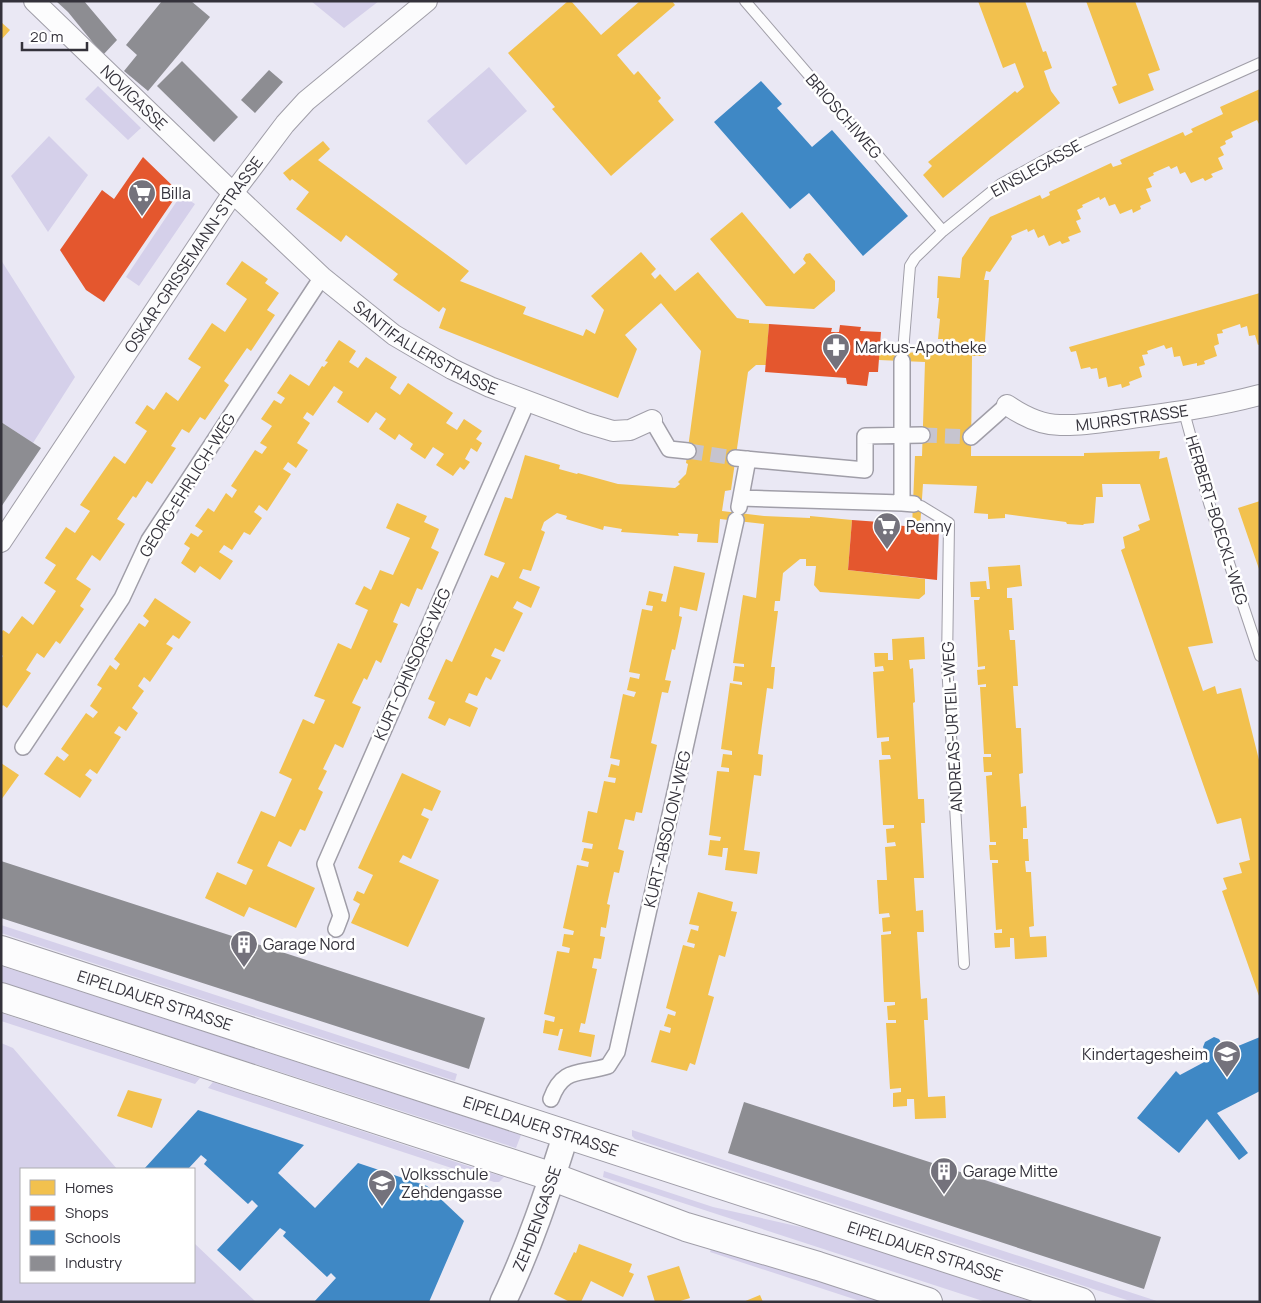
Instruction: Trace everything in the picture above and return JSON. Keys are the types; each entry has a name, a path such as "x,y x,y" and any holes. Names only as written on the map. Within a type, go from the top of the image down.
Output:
{"main road":[{"name":"EIPELDAUER STRASSE","path":"1,950 1081,1302"},
{"path":"1,997 552,1177 686,1227 818,1266 928,1302"}],"street":[{"name":"NOVIGASSE","path":"34,1 233,194"},
{"name":"OSKAR-GRISSEMANN-STRASSE","path":"1,542 233,194 284,124 306,101 427,1"},
{"name":"SANTIFALLERSTRASSE","path":"233,194 322,277 373,318 413,347 452,369 490,388 526,402 614,431 630,430 652,420"},
{"name":"GEORG-EHRLICH-WEG","path":"23,747 122,598 149,540 322,277"},
{"path":"739,510 912,504 901,435 903,357"},
{"name":"MURRSTRASSE","path":"1007,405 1039,422 1059,425 1088,424 1184,412 1260,395"},
{"name":"KURT-OHNSORG-WEG","path":"336,929 341,916 325,864 526,402"},
{"path":"971,436 1007,405"},
{"path":"652,420 669,449 688,451"},
{"path":"901,435 922,434"},
{"name":"KURT-ABSOLON-WEG","path":"551,1099 558,1083 570,1073 608,1066 618,1052 739,510 742,459 865,470 865,436 901,435"},
{"name":"ZEHDENGASSE","path":"503,1302 518,1271 566,1134"}],"lane":[{"name":"BRIOSCHIWEG","path":"744,1 943,231"},
{"name":"EINSLEGASSE","path":"903,357 910,266 915,258 943,231 1002,184 1052,156 1260,63"},
{"name":"HERBERT-BOECKL-WEG","path":"1184,412 1209,503 1260,656"},
{"name":"ANDREAS-URTEIL-WEG","path":"912,504 949,523 947,664 964,964"}],"shaded area":[{"path":"311,1 379,1 344,28"},
{"path":"489,67 527,111 466,165 427,121"},
{"path":"98,86 141,128 128,140 85,99"},
{"path":"49,136 88,175 48,232 11,176"},
{"path":"181,195 195,204 139,286 126,277"},
{"path":"1,260 75,377 33,443 1,422"},
{"path":"1,925 457,1074 455,1081 1,933"},
{"path":"1,966 521,1135 516,1148 1,982"},
{"path":"1,1013 200,1078 195,1084 1,1021"},
{"path":"1,1043 13,1048 116,1168 20,1168 20,1283 195,1283 195,1244 256,1302 1,1302"},
{"path":"213,1082 504,1177 499,1182 494,1182 208,1088"},
{"path":"632,1130 1160,1302 1133,1302 635,1139 632,1136"},
{"path":"604,1171 713,1207 814,1230 1033,1302 986,1302 603,1177"},
{"path":"713,1244 889,1302 863,1302 710,1252"}],"building: Homes":[{"path":"568,1 571,1 601,35 640,1 672,1 675,5 617,55 634,75 638,71 661,98 658,101 674,120 611,176 552,109 555,107 508,53"},
{"path":"978,1 1025,1 1043,52 1046,51 1052,68 1044,71 1051,91 1060,103 943,198 923,175 932,166 928,162 1015,91 1017,93 1024,87 1015,63 1003,68"},
{"path":"1086,1 1135,1 1160,70 1148,74 1154,90 1119,104 1112,87 1117,85"},
{"path":"1,22 10,30 1,40"},
{"path":"1260,89 1260,126 1257,120 1231,132 1233,137 1225,141 1226,144 1220,147 1224,155 1218,158 1223,169 1211,174 1213,177 1205,181 1203,178 1191,183 1185,172 1180,174 1177,166 1171,169 1169,166 1153,173 1154,175 1148,178 1152,187 1146,189 1151,201 1140,206 1141,209 1133,213 1132,209 1120,214 1115,204 1109,206 1105,197 1100,200 1099,197 1082,205 1083,207 1077,210 1081,219 1076,221 1081,232 1068,237 1070,241 1062,244 1060,241 1049,246 1044,235 1038,238 1034,229 1028,232 1027,229 1011,236 1012,239 990,272 986,271 984,280 989,280 984,356 972,356 971,456 1084,456 1084,453 1160,451 1159,459 1167,457 1213,643 1188,647 1203,691 1215,686 1217,694 1241,688 1260,764 1259,996 1222,891 1227,889 1223,878 1242,873 1239,863 1250,860 1241,818 1217,824 1121,550 1125,548 1123,537 1140,530 1138,525 1150,520 1140,484 1102,484 1103,497 1096,497 1094,523 1083,525 1005,514 1005,518 988,519 988,514 974,513 977,486 923,484 920,528 912,527 915,456 922,456 925,362 879,360 879,351 944,354 943,339 938,339 940,319 937,318 939,298 937,298 938,276 960,278 962,258 990,217 1040,195 1042,199 1050,195 1049,192 1111,163 1113,167 1122,164 1120,160 1183,132 1185,136 1193,132 1191,129 1223,114 1220,107"},
{"path":"323,141 330,149 318,160 469,271 460,281 526,307 523,314 583,336 586,329 595,334 604,310 591,296 641,252 656,269 651,274 655,279 660,274 675,291 698,272 737,318 749,320 749,323 769,324 766,365 756,365 748,372 731,490 725,491 722,511 764,516 810,518 810,516 852,520 848,570 925,579 925,594 919,599 820,592 814,585 816,566 806,566 806,559 800,559 783,573 780,601 775,601 774,611 778,611 771,667 775,667 773,689 767,688 758,754 763,755 761,776 754,775 744,850 760,852 757,874 725,870 728,848 723,848 722,857 708,855 710,840 720,841 721,837 709,835 717,771 729,772 729,768 721,767 723,754 732,755 732,751 721,749 730,683 742,685 742,682 733,681 735,666 744,667 744,664 733,663 743,595 756,598 764,524 720,519 718,543 697,542 698,534 678,533 679,536 621,532 622,529 604,526 603,530 566,519 567,516 557,513 544,522 541,530 545,532 531,571 523,569 519,578 540,587 531,608 517,601 513,608 523,613 504,652 495,648 491,656 501,660 491,680 486,677 477,696 469,693 465,702 478,708 470,727 449,718 445,726 428,718 435,702 428,699 446,659 452,662 491,575 498,578 505,563 484,555 505,497 512,499 525,455 560,465 559,469 618,484 675,488 686,474 688,464 686,463 701,351 661,303 625,335 637,349 618,398 439,328 446,309 443,307 439,312 393,280 398,274 346,235 341,242 296,209 309,192 292,179 290,181 283,173"},
{"path":"742,212 794,274 806,263 803,259 806,254 810,253 835,281 835,291 814,309 766,306 710,239"},
{"path":"242,261 268,279 265,283 279,293 267,310 275,315 251,351 247,348 224,381 229,385 205,420 200,417 189,433 182,429 171,446 176,448 152,484 147,481 136,498 133,496 117,519 125,524 100,561 92,555 76,579 91,589 80,606 84,609 60,644 56,641 44,658 37,653 26,670 31,673 7,708 3,705 1,707 1,659 3,656 1,654 1,633 3,630 9,634 22,616 33,625 56,591 44,583 56,565 45,558 66,527 75,533 90,511 80,505 114,456 125,464 147,431 135,423 147,405 154,410 166,392 178,401 201,367 188,359 212,323 225,332 247,299 226,284"},
{"path":"1260,293 1260,344 1258,345 1255,335 1249,336 1247,326 1241,328 1240,324 1222,330 1223,333 1217,334 1219,344 1214,346 1217,356 1204,361 1205,364 1197,366 1197,363 1183,366 1180,356 1174,357 1172,347 1166,349 1164,345 1147,351 1148,354 1142,355 1145,365 1139,367 1142,377 1129,382 1130,385 1122,388 1121,384 1108,387 1106,377 1099,379 1097,368 1081,369 1076,351 1071,352 1069,347"},
{"path":"339,340 356,351 349,362 358,368 366,357 397,377 390,388 400,395 408,383 453,413 446,423 457,430 464,419 482,431 476,439 482,443 477,452 471,448 465,459 470,462 464,470 460,467 453,476 436,465 444,454 433,447 425,459 410,449 413,444 399,434 395,440 379,429 386,419 376,412 368,423 337,402 343,392 334,386 313,416 307,412 303,418 310,423 297,443 308,450 296,468 288,462 283,469 291,474 267,511 259,505 254,512 262,518 250,535 244,532 232,550 224,545 219,552 233,561 220,580 200,566 195,573 181,563 190,548 184,544 191,533 198,537 203,531 195,526 208,508 214,512 226,493 232,498 237,490 231,486 255,450 262,454 267,447 260,443 272,426 261,419 274,400 281,404 285,398 277,393 290,374 309,386 322,366 324,367 328,362 325,361"},
{"path":"1260,501 1260,569 1259,569 1238,508"},
{"path":"397,503 427,516 424,522 439,529 431,548 439,552 422,590 417,588 409,607 401,603 393,622 398,624 381,663 376,660 367,680 364,678 352,703 361,707 343,748 335,744 323,769 327,771 318,789 323,792 305,831 300,829 291,847 279,841 267,866 315,888 296,928 249,907 244,917 205,898 217,872 246,885 253,870 237,863 261,811 275,817 292,779 279,773 303,719 314,724 325,700 314,696 338,643 351,649 368,610 355,604 364,586 371,590 380,570 393,575 410,538 386,528"},
{"path":"1020,565 1022,586 1007,588 1007,598 1012,598 1014,630 1009,630 1010,640 1015,640 1018,686 1013,686 1016,728 1021,728 1023,773 1019,774 1021,807 1026,806 1027,828 1023,828 1023,839 1028,839 1029,861 1025,861 1026,872 1031,872 1034,926 1029,927 1030,937 1046,936 1047,957 1015,959 1014,938 1010,938 1010,947 995,948 994,933 1002,933 1002,929 996,930 992,863 998,863 998,860 990,860 989,845 996,845 996,842 990,842 986,776 992,775 992,772 984,772 983,757 991,757 991,754 984,754 980,687 986,687 986,684 978,685 977,670 985,669 985,666 978,667 974,600 979,600 980,597 971,597 970,582 986,581 987,589 990,589 988,567"},
{"path":"674,566 705,573 697,611 680,607 679,616 682,617 675,650 672,649 665,680 671,681 668,693 662,692 651,743 657,745 642,813 636,812 634,821 625,819 618,849 624,851 619,873 614,872 607,904 610,905 606,928 601,927 600,936 605,937 601,959 594,958 592,968 597,969 585,1024 581,1023 579,1032 595,1035 591,1057 558,1050 563,1029 560,1029 558,1036 543,1033 545,1020 554,1022 555,1017 544,1014 557,951 569,953 570,948 562,946 564,934 573,935 574,931 563,928 577,865 588,867 589,862 581,860 584,848 592,849 593,844 582,842 588,811 597,813 604,781 615,783 616,778 608,777 611,764 619,766 620,760 610,758 623,694 634,697 636,692 627,690 630,677 639,679 640,674 629,672 642,609 652,611 653,606 646,605 649,591 663,594 661,601 666,602"},
{"path":"155,598 191,622 179,639 173,635 166,644 173,648 150,682 144,677 138,686 144,691 132,708 138,713 126,731 119,726 114,733 121,737 97,774 90,769 85,775 92,780 80,798 44,774 57,756 64,761 69,755 61,749 86,713 93,718 98,712 90,706 102,688 97,685 110,665 116,670 120,664 114,659 139,623 145,627 149,621 143,616"},
{"path":"924,637 925,659 909,660 910,669 913,668 918,799 924,799 925,823 921,823 924,878 914,878 916,911 923,910 924,932 917,932 921,999 927,998 928,1020 924,1020 928,1097 945,1096 946,1118 915,1119 914,1099 907,1099 907,1106 893,1107 893,1093 901,1092 901,1088 890,1089 886,1023 896,1023 896,1020 888,1020 887,1006 895,1005 895,1002 884,1002 881,935 891,934 891,931 883,932 882,918 890,917 889,913 879,914 877,880 887,880 885,847 896,846 895,842 887,843 886,829 894,828 894,825 883,825 879,760 891,759 890,755 882,755 881,742 889,741 889,737 877,738 873,672 884,671 883,666 875,667 874,653 888,653 888,660 893,660 892,639"},
{"path":"1,763 19,775 1,800"},
{"path":"402,773 441,791 432,811 424,808 421,815 429,819 411,859 403,855 399,862 439,880 408,947 351,923 360,904 353,900 357,891 364,894 373,875 358,868"},
{"path":"698,892 733,902 731,911 737,912 725,957 719,955 708,995 714,997 695,1065 690,1063 687,1071 651,1062 660,1030 670,1033 671,1028 664,1026 668,1014 675,1016 676,1012 666,1008 683,945 694,948 695,944 687,942 691,929 698,931 699,926 689,924"},
{"path":"128,1090 162,1099 152,1128 117,1116"},
{"path":"579,1244 632,1264 629,1272 634,1274 623,1297 591,1281 581,1302 570,1302 554,1294"},
{"path":"679,1266 690,1298 677,1302 655,1302 647,1276"},
{"path":"760,1295 763,1302 743,1302"}],"building: Shops":[{"path":"143,157 179,192 104,302 86,290 60,250 102,190 114,199"},
{"path":"769,324 832,328 831,332 839,332 840,325 861,327 860,331 881,332 878,372 869,372 867,386 847,384 846,378 765,372"},
{"path":"852,520 939,529 937,580 848,570"}],"building: Schools":[{"path":"761,81 782,104 777,108 812,147 832,130 908,216 863,256 809,193 790,209 714,122"},
{"path":"1214,1037 1219,1039 1226,1051 1260,1037 1260,1091 1217,1113 1248,1153 1239,1160 1207,1119 1179,1153 1137,1118 1176,1071 1180,1075 1208,1060 1203,1047 1205,1042"},
{"name":"Volksschule Zehdengasse","path":"198,1110 304,1145 278,1173 315,1208 358,1163 427,1186 464,1221 429,1302 314,1302 336,1278 331,1273 327,1277 283,1236 286,1232 280,1228 240,1271 217,1250 258,1206 252,1200 248,1204 204,1164 207,1160 201,1155 189,1168 145,1168"}],"building: Industry":[{"path":"56,1 84,1 117,40 103,55 68,12"},
{"path":"162,1 191,1 210,17 148,91 124,71 137,55 126,45"},
{"path":"182,61 238,117 214,142 157,86"},
{"path":"269,70 283,82 255,113 241,100"},
{"path":"1,422 41,448 1,507"},
{"name":"Garage Nord","path":"1,861 485,1018 469,1069 1,918"},
{"name":"Garage Mitte","path":"744,1102 1161,1237 1144,1289 728,1153"}],"tunnel":[{"path":"922,435 971,437"},
{"path":"688,451 735,458"}],"place":[{"name":"Billa","path":"142,217"},
{"name":"Markus-Apotheke","path":"836,371"},
{"name":"Penny","path":"887,550"},
{"name":"Garage Nord","path":"244,968"},
{"name":"Kindertagesheim","path":"1227,1078"},
{"name":"Garage Mitte","path":"944,1195"},
{"name":"Volksschule Zehdengasse","path":"382,1207"}]}
